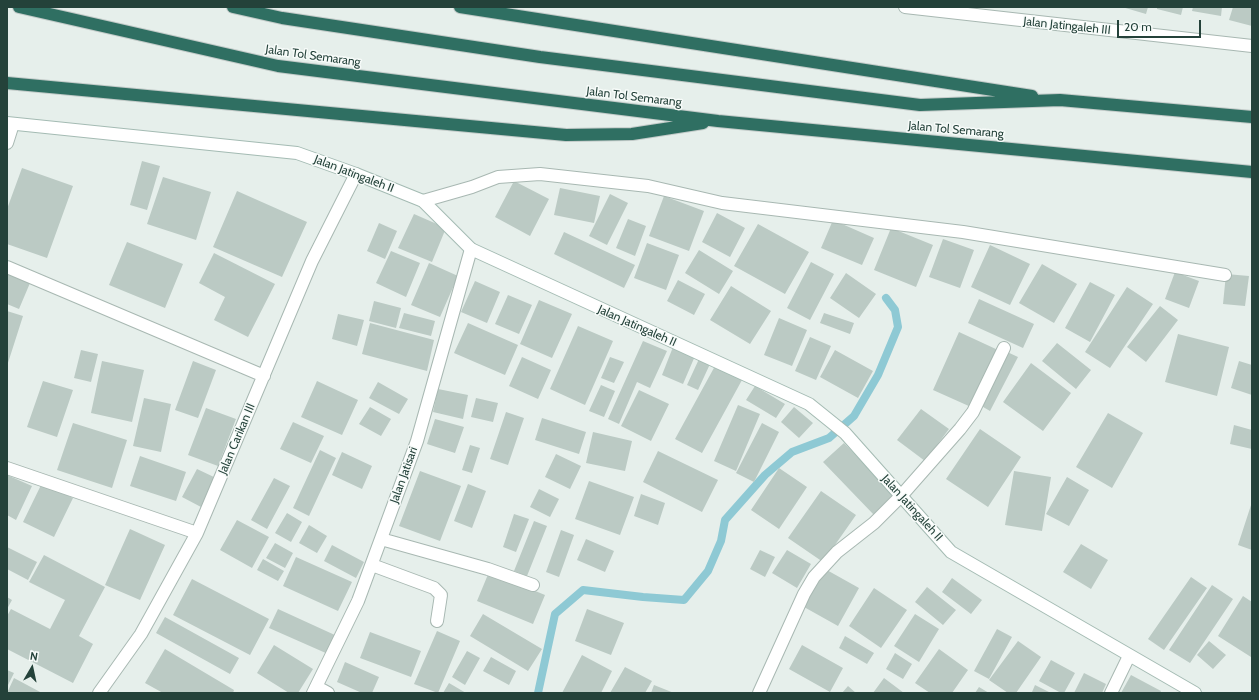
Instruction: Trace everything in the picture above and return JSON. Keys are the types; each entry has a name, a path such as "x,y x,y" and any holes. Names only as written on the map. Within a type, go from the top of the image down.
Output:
{"highway":[{"name":"Jalan Tol Semarang","path":"19,7 278,66 718,121 1252,172"},
{"name":"Jalan Tol Semarang","path":"233,7 282,18 532,56 920,105 1060,100 1252,116"},
{"path":"460,7 1060,100"},
{"path":"7,82 566,134 632,134 718,121"}],"street":[{"name":"Jalan Jatingaleh III","path":"905,7 953,10 1252,46"},
{"path":"7,142 10,123"},
{"name":"Jalan Jatingaleh II","path":"10,123 297,153 356,174 423,201 471,249 809,404 845,433 951,552 1195,693"},
{"name":"Jalan Carikan III","path":"99,693 141,634 197,533 312,261 356,174"},
{"path":"423,201 472,188 498,177 540,174 648,186 722,203 963,232 1225,276"},
{"name":"Jalan Jatisari","path":"315,690 358,601 381,540 416,441 471,249"},
{"path":"7,267 264,376"},
{"path":"759,693 804,594 814,577 836,552 874,523 901,496 960,429 968,418 1004,348"},
{"path":"7,468 197,533"},
{"path":"381,540 488,569 533,585"},
{"path":"372,565 434,588 441,595 437,622"},
{"path":"1111,693 1129,656"},
{"path":"315,690 328,693"}],"building":[{"path":"1122,7 1148,7 1146,14"},
{"path":"1157,7 1183,7 1181,15 1157,9"},
{"path":"1193,7 1222,7 1221,16 1192,11"},
{"path":"1233,7 1252,7 1252,26 1229,20"},
{"path":"142,161 160,166 147,210 130,205"},
{"path":"22,168 73,186 47,258 7,244 7,209"},
{"path":"163,177 211,192 196,240 147,224"},
{"path":"514,181 549,199 530,236 495,217"},
{"path":"560,188 600,196 594,223 554,215"},
{"path":"237,191 307,222 282,277 213,247"},
{"path":"610,194 628,203 607,245 589,236"},
{"path":"664,196 704,211 689,251 649,236"},
{"path":"717,213 745,228 730,257 702,242"},
{"path":"414,214 446,228 432,262 398,248"},
{"path":"628,219 646,226 635,256 616,248"},
{"path":"833,220 874,238 862,265 821,248"},
{"path":"379,223 397,231 385,259 367,251"},
{"path":"758,224 809,252 785,294 734,266"},
{"path":"891,228 933,245 916,287 874,270"},
{"path":"564,232 635,265 624,288 554,254"},
{"path":"943,239 974,250 960,288 929,277"},
{"path":"127,242 183,264 165,308 109,285"},
{"path":"647,243 679,255 666,290 634,278"},
{"path":"990,245 1030,264 1010,305 971,287"},
{"path":"699,250 733,271 719,294 685,273"},
{"path":"391,251 420,263 406,297 376,283"},
{"path":"214,253 275,284 248,337 214,320 225,297 199,283"},
{"path":"811,262 834,274 810,320 787,308"},
{"path":"429,263 458,276 440,317 411,305"},
{"path":"1042,264 1077,284 1054,323 1019,303"},
{"path":"1175,272 1199,281 1189,308 1165,299"},
{"path":"7,273 30,283 19,309 7,304"},
{"path":"846,273 876,294 859,318 830,298"},
{"path":"1226,274 1249,276 1245,306 1223,304"},
{"path":"678,280 705,294 694,315 667,301"},
{"path":"475,281 500,292 487,323 461,312"},
{"path":"1090,282 1115,295 1090,342 1065,328"},
{"path":"731,286 771,311 750,344 710,320"},
{"path":"1127,287 1153,304 1110,368 1085,352"},
{"path":"508,295 532,305 519,334 495,324"},
{"path":"979,299 1034,324 1023,348 968,323"},
{"path":"539,300 572,314 552,358 520,344"},
{"path":"374,301 401,308 396,328 369,321"},
{"path":"1160,306 1178,320 1146,362 1127,347"},
{"path":"7,311 23,316 7,366"},
{"path":"404,313 435,321 431,336 399,328"},
{"path":"824,313 854,323 850,334 820,323"},
{"path":"338,314 364,320 357,346 332,339"},
{"path":"779,318 807,330 792,366 764,355"},
{"path":"370,323 434,340 427,371 362,354"},
{"path":"468,323 518,345 505,375 454,353"},
{"path":"578,326 613,341 585,405 550,389"},
{"path":"959,332 998,350 971,407 933,390"},
{"path":"1178,334 1229,347 1217,396 1165,382"},
{"path":"810,337 831,346 816,380 795,371"},
{"path":"643,341 667,351 650,388 637,382 619,424 608,419"},
{"path":"1057,343 1091,370 1076,389 1042,361"},
{"path":"673,347 695,356 683,384 662,375"},
{"path":"81,350 98,354 91,382 74,378"},
{"path":"835,350 873,371 858,398 820,377"},
{"path":"1005,351 1018,357 990,411 978,404"},
{"path":"522,357 551,370 538,399 509,386"},
{"path":"610,357 624,362 614,383 601,378"},
{"path":"699,359 710,364 698,390 687,385"},
{"path":"102,361 144,370 132,422 91,413"},
{"path":"193,361 216,370 198,418 175,410"},
{"path":"1239,361 1252,365 1252,395 1231,388"},
{"path":"1031,363 1071,393 1043,431 1003,402"},
{"path":"715,366 742,380 702,453 675,439"},
{"path":"43,381 73,390 57,437 27,427"},
{"path":"317,381 358,400 342,435 301,417"},
{"path":"378,382 408,399 399,414 369,398"},
{"path":"601,385 615,391 604,417 589,411"},
{"path":"755,386 785,404 776,418 746,400"},
{"path":"438,389 468,395 463,419 433,412"},
{"path":"639,390 669,404 651,441 621,426"},
{"path":"144,398 171,404 161,452 133,446"},
{"path":"476,398 498,403 493,422 471,417"},
{"path":"738,405 760,414 736,471 714,461"},
{"path":"370,407 391,419 381,436 359,424"},
{"path":"794,407 813,423 799,438 781,422"},
{"path":"206,408 236,419 218,466 188,455"},
{"path":"921,409 949,429 925,461 897,440"},
{"path":"506,412 524,418 508,465 490,459"},
{"path":"1108,413 1143,433 1112,488 1076,467"},
{"path":"542,418 586,432 579,454 535,440"},
{"path":"435,419 464,427 455,453 427,444"},
{"path":"293,422 324,436 311,463 280,449"},
{"path":"73,423 127,440 112,488 57,470"},
{"path":"762,423 779,432 754,482 736,473"},
{"path":"1234,425 1252,430 1252,449 1230,444"},
{"path":"980,429 1021,457 988,507 946,479"},
{"path":"593,432 632,441 625,471 586,463"},
{"path":"844,443 895,496 874,515 823,462"},
{"path":"470,445 480,448 472,473 462,470"},
{"path":"320,450 336,458 309,516 293,508"},
{"path":"658,451 718,480 702,512 643,482"},
{"path":"342,452 372,466 362,489 332,475"},
{"path":"556,454 581,466 570,489 545,477"},
{"path":"140,456 186,472 176,501 130,486"},
{"path":"779,468 807,487 779,529 751,510"},
{"path":"197,469 216,478 201,507 182,497"},
{"path":"420,471 461,486 440,541 399,526"},
{"path":"1014,471 1051,477 1042,531 1005,525"},
{"path":"7,475 32,486 16,520 7,515"},
{"path":"1067,477 1089,490 1069,526 1046,514"},
{"path":"274,478 290,486 267,529 251,520"},
{"path":"589,481 634,497 620,535 575,519"},
{"path":"42,483 73,498 54,537 23,522"},
{"path":"468,484 486,491 472,528 454,521"},
{"path":"539,489 559,499 550,517 530,507"},
{"path":"821,491 856,515 823,562 788,538"},
{"path":"641,494 665,503 658,525 634,516"},
{"path":"1252,502 1252,550 1238,545"},
{"path":"287,513 302,522 291,542 275,533"},
{"path":"514,514 529,519 516,552 503,547"},
{"path":"237,520 269,537 252,568 220,550"},
{"path":"534,521 547,526 527,576 514,571"},
{"path":"309,525 327,536 317,553 299,543"},
{"path":"130,529 165,545 140,600 105,585"},
{"path":"561,530 574,535 559,577 546,572"},
{"path":"586,539 614,551 605,572 577,560"},
{"path":"275,543 293,553 285,568 266,558"},
{"path":"1081,544 1108,560 1091,589 1063,572"},
{"path":"332,545 364,562 356,578 324,561"},
{"path":"7,547 37,562 28,580 7,569"},
{"path":"760,550 775,557 765,577 750,569"},
{"path":"787,550 811,564 797,588 772,573"},
{"path":"44,555 105,587 79,636 93,644 73,683 7,649 7,616 11,609 50,629 65,600 29,582"},
{"path":"296,557 352,582 338,611 283,586"},
{"path":"263,559 284,571 278,581 257,570"},
{"path":"825,569 859,588 838,626 804,607"},
{"path":"489,572 545,595 533,624 477,601"},
{"path":"1191,577 1207,588 1164,650 1148,639"},
{"path":"952,578 982,600 971,614 942,592"},
{"path":"192,579 269,619 250,655 173,615"},
{"path":"1212,585 1233,599 1190,663 1169,650"},
{"path":"927,587 956,610 943,625 915,602"},
{"path":"874,588 907,610 881,648 849,626"},
{"path":"1243,596 1252,602 1251,657 1218,636"},
{"path":"7,597 12,600 7,609"},
{"path":"278,609 337,636 328,654 269,628"},
{"path":"587,609 624,623 611,655 575,641"},
{"path":"483,614 542,649 528,671 470,636"},
{"path":"915,614 939,629 919,662 894,646"},
{"path":"165,617 239,658 230,674 156,633"},
{"path":"997,629 1012,637 989,679 974,671"},
{"path":"437,631 460,641 438,693 414,684"},
{"path":"370,632 421,651 411,677 360,658"},
{"path":"845,636 874,653 867,664 839,648"},
{"path":"1018,641 1041,657 1016,693 1008,693 989,680"},
{"path":"1209,641 1226,655 1213,669 1197,655"},
{"path":"274,645 313,669 298,693 289,693 257,673"},
{"path":"802,645 843,668 830,692 789,669"},
{"path":"165,649 234,690 233,693 163,693 145,683"},
{"path":"939,649 968,670 952,693 930,693 915,683"},
{"path":"467,651 480,658 465,685 452,677"},
{"path":"895,653 912,664 903,679 886,669"},
{"path":"582,655 612,671 601,693 562,693"},
{"path":"491,657 516,671 509,685 483,671"},
{"path":"1051,660 1075,673 1064,693 1061,693 1039,681"},
{"path":"345,662 379,677 372,693 362,693 337,682"},
{"path":"625,667 652,681 645,693 610,693"},
{"path":"7,670 14,673 7,687"},
{"path":"1084,673 1106,684 1102,693 1074,693"},
{"path":"1131,675 1161,691 1160,693 1121,693"},
{"path":"14,678 42,693 7,693"},
{"path":"884,678 904,693 873,693"},
{"path":"449,683 466,693 443,693"},
{"path":"654,685 674,693 651,693"},
{"path":"1035,685 1051,693 1033,693 1032,692"},
{"path":"848,686 856,693 842,693"},
{"path":"979,687 989,693 975,693"}],"waterway":[{"path":"538,693 555,614 583,590 684,600 708,571 721,541 725,520 765,475 792,452 829,438 854,416 878,375 898,327 895,310 886,298"}]}
